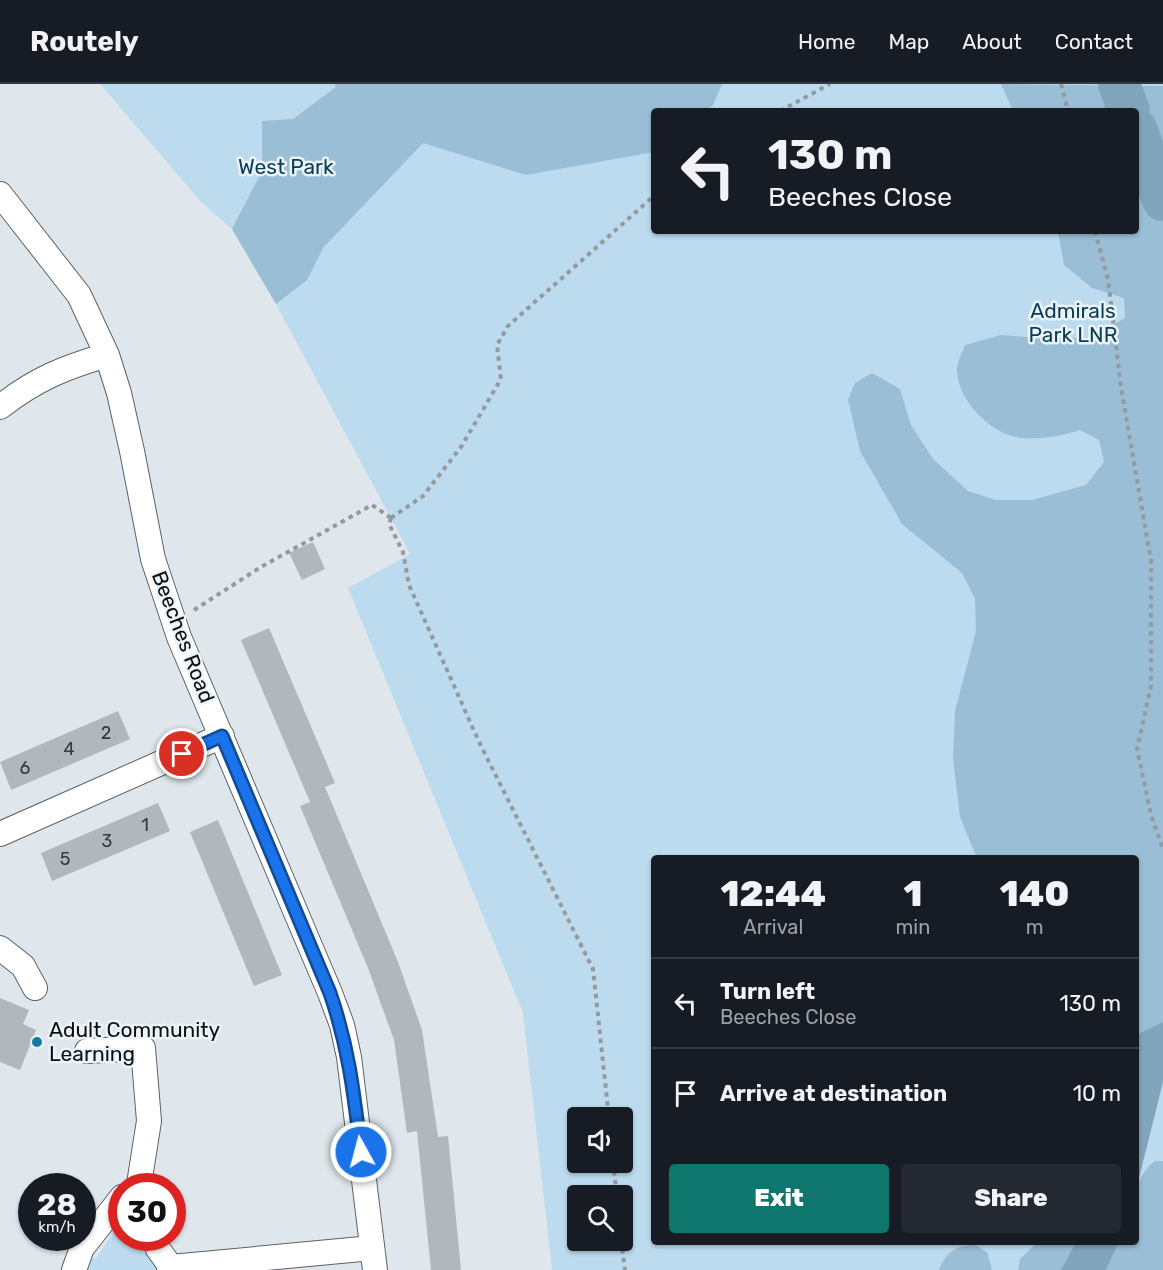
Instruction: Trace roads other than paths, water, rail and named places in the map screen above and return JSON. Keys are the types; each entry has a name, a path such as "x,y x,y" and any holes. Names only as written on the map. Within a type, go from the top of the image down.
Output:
{"street":[{"name":"Beeches Road","path":"0,194 80,295 106,355 119,393 153,559 173,619 342,1025 349,1057 373,1259"},
{"path":"0,406 24,388 62,369 106,355"},
{"path":"0,834 222,736"},
{"path":"0,948 23,966 35,988"},
{"path":"87,1051 143,1047 149,1121 137,1173"},
{"path":"74,1270 82,1248 108,1218"},
{"path":"159,1251 170,1269 373,1259"}],"waterway":[{"path":"1119,84 1128,108"},
{"path":"1139,137 1163,200"}],"place":[{"name":"Adult Community Learning","path":"37,1042"}],"park label":[{"name":"West Park","path":"286,167"},
{"name":"Admirals Park LNR","path":"1073,323"}]}
